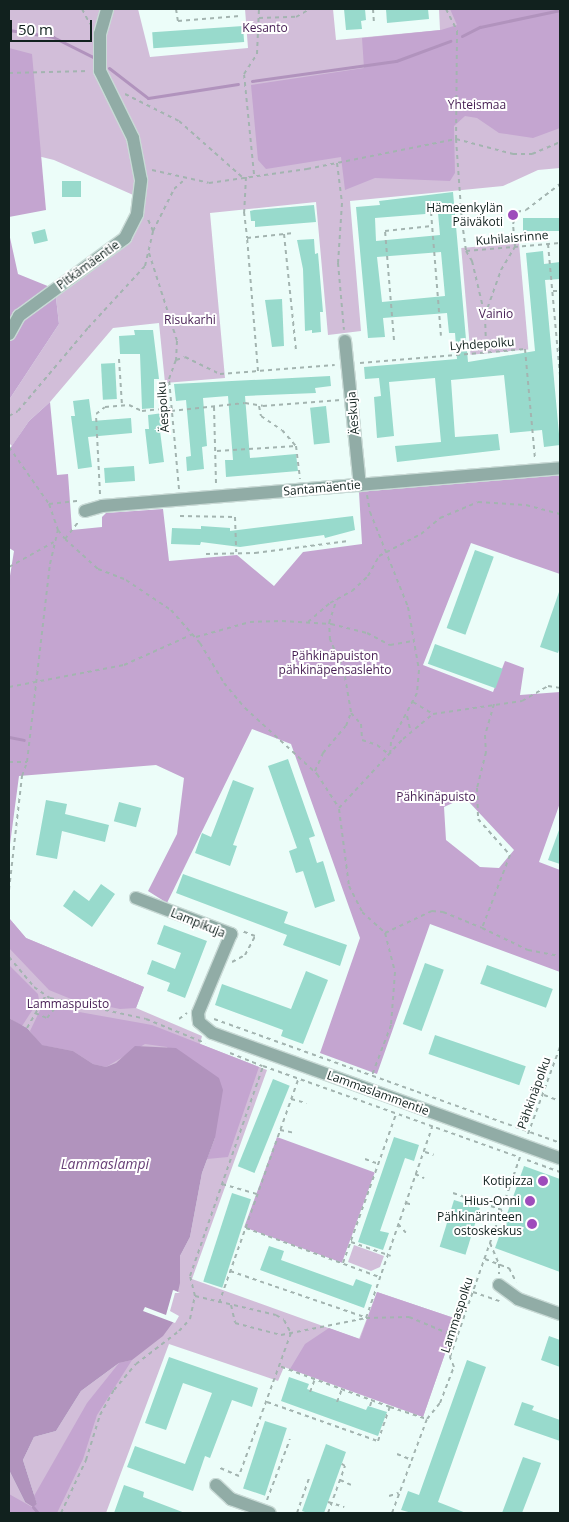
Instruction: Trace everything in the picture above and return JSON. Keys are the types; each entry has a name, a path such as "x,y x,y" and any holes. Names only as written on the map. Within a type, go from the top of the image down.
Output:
{"street":[{"name":"Pitkämäentie","path":"9,334 19,316 125,238 137,214 140,198 139,172 126,121 100,71 100,34 107,9"},
{"name":"Äeskuja","path":"345,341 343,364 352,399 363,484"},
{"name":"Santamäentie","path":"84,506 180,500 560,468"},
{"name":"Lampikuja","path":"136,898 231,934 199,1018"},
{"name":"Lammaslammentie","path":"199,1018 212,1033 522,1151 560,1158"},
{"path":"499,1285 518,1299 560,1314"},
{"path":"216,1485 231,1499 268,1508"}],"path":[{"path":"176,9 178,21 240,16"},
{"path":"254,175 244,74 257,54 260,9"},
{"path":"259,18 296,17 310,9"},
{"path":"373,9 374,22"},
{"path":"446,9 457,32 456,139 466,251 472,261 485,316 486,352"},
{"path":"9,72 100,71"},
{"path":"118,87 179,121 244,177 244,212 258,371"},
{"path":"139,172 152,170 209,183 337,163 456,139 513,154 532,154 560,142"},
{"path":"337,163 342,228 338,263 345,341"},
{"path":"9,416 18,412 88,328 125,290 145,266 153,231 174,189 185,179"},
{"path":"485,316 501,270 515,246 513,224 517,212 526,210 560,184"},
{"path":"140,198 153,231"},
{"path":"431,212 441,336"},
{"path":"394,340 385,231 432,226"},
{"path":"247,238 294,232"},
{"path":"284,234 296,351"},
{"name":"Kuhilaisrinne","path":"466,251 560,243"},
{"path":"548,244 560,376"},
{"name":"Äespolku","path":"148,251 177,341 176,360 169,379 180,500"},
{"path":"553,291 560,290"},
{"name":"Lyhdepolku","path":"343,364 525,349 536,470"},
{"path":"176,360 185,357 220,374 343,364"},
{"path":"119,359 122,406"},
{"path":"171,412 214,406 259,406 352,399"},
{"path":"100,499 96,414 105,407 122,406 142,411 171,408"},
{"path":"214,406 217,451 216,489"},
{"path":"259,406 261,416 282,430 296,446 300,480"},
{"path":"217,451 296,446"},
{"path":"9,447 49,504 58,530 65,539 98,569 156,597 196,637 224,683 245,708 314,771 339,808 349,886 362,912 385,934 395,972 391,1025 372,1075"},
{"path":"363,484 370,512 408,607 419,670 413,702 390,742 390,755"},
{"path":"308,622 337,599 352,591 368,576 379,556 421,534 440,518 478,502 526,506 560,514"},
{"path":"49,504 84,506 65,539"},
{"path":"180,516 235,517 236,552"},
{"path":"9,890 22,776 27,762 54,542 58,530"},
{"path":"206,554 255,552 348,541"},
{"path":"9,567 54,542"},
{"path":"314,771 323,753 346,726 351,712 344,671 330,640 329,623 337,599"},
{"path":"196,637 250,622 308,622 329,623 367,633 390,645 413,640"},
{"path":"9,687 124,665 193,634"},
{"path":"339,808 411,733 434,714 522,701 548,686 560,688"},
{"path":"413,702 434,714"},
{"path":"482,928 510,855 478,819 477,788 486,752 485,735 494,704"},
{"path":"351,712 361,724 362,740 377,745 390,755"},
{"path":"406,715 411,733"},
{"path":"9,762 27,762"},
{"path":"385,934 432,911 443,912 528,950 560,956"},
{"path":"9,957 34,987 46,995 61,1001 146,1019 208,1044"},
{"path":"27,1028 46,995"},
{"path":"35,1013 48,1018 61,1001"},
{"path":"179,1019 191,1010 199,1018 372,1075 560,1143"},
{"name":"Pähkinäpolku","path":"522,1151 560,1047"},
{"path":"226,1052 298,1080 432,1126 522,1151 560,1172"},
{"path":"61,1513 86,1460 100,1415 114,1390 136,1364 179,1331 190,1319 195,1296 190,1276 267,1053"},
{"path":"219,1303 298,1080"},
{"path":"543,1095 560,1101"},
{"path":"291,1098 306,1103"},
{"path":"343,1263 396,1113"},
{"path":"366,1318 432,1126"},
{"path":"280,1130 295,1133"},
{"name":"Lammaspolku","path":"392,1513 427,1419 440,1403 454,1367 450,1357 456,1337 522,1151"},
{"path":"423,1152 434,1155"},
{"path":"365,1158 378,1164"},
{"path":"416,1174 424,1178"},
{"path":"222,1184 257,1194"},
{"path":"453,1193 502,1210"},
{"path":"506,1198 512,1200"},
{"path":"406,1203 413,1205"},
{"path":"398,1224 406,1232"},
{"path":"245,1228 380,1277"},
{"path":"351,1242 391,1256"},
{"path":"490,1243 499,1264"},
{"path":"485,1258 510,1268 519,1289"},
{"path":"230,1271 366,1318"},
{"path":"195,1296 276,1315 284,1320 291,1334 239,1476 218,1467"},
{"path":"231,1305 235,1323 281,1335 366,1318 409,1317 456,1337"},
{"path":"279,1366 427,1419"},
{"path":"310,1392 315,1380"},
{"path":"337,1402 342,1389"},
{"path":"370,1406 372,1400"},
{"path":"266,1402 378,1441 390,1407"},
{"path":"268,1508 274,1481 290,1438"},
{"path":"282,1441 288,1443"},
{"path":"396,1454 412,1460"},
{"path":"328,1513 345,1466 342,1464"},
{"path":"297,1513 310,1476"},
{"path":"269,1479 274,1481"},
{"path":"340,1480 351,1485"},
{"path":"390,1496 400,1492"},
{"path":"328,1502 344,1507"}],"green space":[{"name":"Yhteismaa","path":"9,9 138,9 150,57 248,48 245,9 333,9 336,40 440,30 439,9 560,9 560,168 538,170 503,186 350,201 361,331 328,335 316,202 210,213 225,378 165,383 159,323 113,328 50,402 29,421 12,446 9,443 9,400 59,324 55,289 125,238 140,198 54,160 9,149"},
{"path":"450,9 560,9 560,128 533,138 499,133 477,118 465,116 454,126 455,173 450,181 375,178 345,190 341,157 266,169 258,160 251,85 364,68 362,38 441,30 457,25"},
{"path":"9,48 32,54 46,210 9,217"},
{"path":"9,233 18,274 55,289 59,324 9,400"},
{"name":"Vainio","path":"519,243 528,350 471,355 461,248"},
{"name":"Pähkinäpuisto","path":"50,402 57,475 68,474 72,530 102,527 102,517 106,513 163,509 169,561 237,555 274,586 303,552 362,544 359,492 560,473 560,574 471,543 423,665 493,692 505,661 524,668 520,695 560,692 560,803 539,862 560,870 560,972 430,924 377,1074 320,1053 360,938 291,744 252,729 167,903 148,891 177,834 184,778 156,765 19,776 9,852 9,582 14,551 9,548 9,450 29,421","holes":["459,800 469,802 514,850 499,868 480,867 446,840 444,807"]},
{"name":"Lammaspuisto","path":"9,918 26,938 144,987 136,1008 202,1036 200,1044 267,1070 192,1279 359,1339 377,1292 457,1319 423,1417 284,1367 278,1381 169,1344 106,1513 9,1513 9,1470 25,1502 37,1504 23,1460 34,1437 56,1431 81,1391 119,1363 167,1313 180,1256 190,1237 202,1173 215,1138 41,1045 27,1028 9,1018"},
{"path":"9,918 26,938 144,987 136,1008 120,1009 71,999 49,990 9,948"},
{"path":"9,965 38,994 39,1000 22,1026 9,1018"},
{"path":"48,1002 68,1010 152,1025 259,1067 228,1157 207,1159 215,1138 167,1047 145,1044 106,1067 93,1064 73,1051 41,1045 30,1031 43,1004"},
{"path":"277,1137 375,1173 342,1263 244,1227"},
{"path":"354,1245 384,1256 380,1267 371,1271 348,1262"},
{"path":"377,1292 457,1319 423,1417 290,1369 305,1344 329,1328 360,1339"},
{"path":"132,1360 97,1415 83,1459 57,1513 9,1513 9,1494 32,1507 37,1504 34,1496 87,1403 119,1363"}],"water":[{"name":"Lammaslampi","path":"9,1018 27,1028 42,1045 73,1051 93,1064 106,1067 116,1063 135,1046 176,1048 219,1078 223,1090 215,1138 202,1173 190,1237 180,1256 178,1292 174,1290 167,1313 177,1317 163,1336 132,1360 119,1363 81,1391 56,1431 34,1437 23,1460 37,1504 33,1507 25,1502 9,1470"}],"pier":[{"path":"173,1290 180,1293 175,1293 170,1311 179,1316 175,1323 143,1311 145,1307 166,1315"}],"building":[{"path":"344,9 365,9 366,20 361,21 362,29 346,30"},
{"path":"386,9 428,9 429,19 387,23"},
{"path":"243,26 244,42 153,48 152,32"},
{"path":"62,181 81,181 81,197 62,197"},
{"path":"453,192 468,362 535,351 526,253 543,251 544,264 560,262 560,279 545,280 560,445 544,447 542,430 510,433 504,375 451,380 455,437 498,434 500,450 397,462 395,446 441,442 435,378 389,382 394,436 377,438 374,397 381,396 379,378 365,379 364,367 457,359 455,333 449,333 447,313 383,318 385,337 368,338 356,207 380,205 379,201","holes":["438,213 440,235 376,241 375,218","441,252 445,296 382,302 377,257"]},
{"path":"314,205 316,222 255,227 255,221 251,221 250,211"},
{"path":"523,218 560,218 560,231 523,231"},
{"path":"45,229 48,241 34,244 31,232"},
{"path":"314,239 315,254 318,253 323,312 320,312 321,332 312,333 312,330 305,331 303,269 297,240"},
{"path":"282,299 284,346 272,347 265,300"},
{"path":"134,330 153,330 159,379 154,379 154,408 142,409 140,354 120,354 119,336 135,335"},
{"path":"115,363 117,399 103,400 101,364"},
{"path":"330,376 331,386 315,388 316,393 245,396 250,458 296,454 298,471 226,477 225,460 233,460 228,396 203,398 207,446 202,447 204,469 187,471 186,457 191,456 186,400 176,401 174,384"},
{"path":"89,399 92,421 131,418 132,433 88,437 92,467 78,469 71,416 75,416 73,401"},
{"path":"326,406 330,443 314,444 310,408"},
{"path":"163,413 165,430 160,431 164,462 149,464 145,429 149,429 148,415"},
{"path":"134,466 135,481 105,483 104,468"},
{"path":"353,516 355,530 325,538 324,535 240,547 201,542 200,545 171,544 172,528 201,529 201,526 230,528 230,531"},
{"path":"475,550 494,557 465,635 447,628"},
{"path":"559,592 560,647 558,653 540,647"},
{"path":"435,644 503,669 495,688 428,664"},
{"path":"288,759 315,836 309,838 317,863 323,861 335,901 315,908 303,871 296,873 289,851 297,848 268,766"},
{"path":"233,780 254,788 233,845 237,846 230,866 195,853 202,833 211,837"},
{"path":"46,800 67,804 65,814 109,825 105,842 62,831 57,859 36,855"},
{"path":"119,802 141,808 136,827 114,821"},
{"path":"560,830 560,864 548,860"},
{"path":"183,874 288,912 284,923 347,945 340,966 283,945 287,935 176,893"},
{"path":"101,884 115,894 92,927 63,906 74,890 89,901"},
{"path":"164,925 207,941 185,998 167,991 170,983 147,974 152,960 175,969 181,953 157,944"},
{"path":"425,963 444,970 422,1031 403,1024"},
{"path":"487,965 553,989 546,1008 480,984"},
{"path":"306,971 328,980 303,1044 281,1036 283,1030 215,1005 222,984 291,1009"},
{"path":"435,1035 526,1066 519,1085 428,1054"},
{"path":"273,1079 290,1086 254,1173 238,1166"},
{"path":"394,1137 419,1145 414,1161 405,1158 380,1231 389,1233 383,1250 358,1242"},
{"name":"Pähkinärinteen ostoskeskus","path":"524,1166 560,1179 560,1272 495,1248"},
{"path":"232,1193 251,1199 222,1288 203,1281"},
{"path":"454,1200 480,1208 465,1255 440,1247"},
{"path":"269,1246 284,1251 281,1260 353,1286 356,1279 372,1285 364,1308 260,1270"},
{"path":"549,1336 560,1340 560,1367 541,1360"},
{"path":"169,1357 258,1388 252,1407 232,1400 210,1458 205,1456 193,1491 127,1467 135,1446 185,1464 212,1393 183,1383 166,1430 145,1423"},
{"path":"467,1360 486,1367 438,1502 466,1513 412,1513 401,1510 408,1491 419,1495"},
{"path":"289,1377 309,1384 307,1389 335,1399 366,1410 368,1406 387,1412 378,1436 281,1401"},
{"path":"522,1402 534,1406 532,1410 560,1420 560,1441 514,1425"},
{"path":"265,1421 287,1428 265,1496 243,1489"},
{"path":"326,1444 346,1452 324,1513 308,1513 302,1511"},
{"path":"523,1457 541,1463 537,1474 522,1513 502,1513"},
{"path":"124,1485 144,1492 143,1497 185,1513 114,1513"}],"waterway":[{"path":"462,36 480,27 560,10"},
{"path":"9,30 53,37 93,57"},
{"path":"252,81 396,61 450,41"},
{"path":"109,68 148,98 238,84"},
{"path":"9,737 24,740"},
{"path":"33,1507 38,1513"}],"place":[{"name":"Hämeenkylän Päiväkoti","path":"513,215"},
{"name":"Kotipizza","path":"543,1181"},
{"name":"Hius-Onni","path":"530,1201"},
{"name":"Pähkinärinteen ostoskeskus","path":"532,1224"}],"park label":[{"name":"Kesanto","path":"265,28"},
{"name":"Risukarhi","path":"190,320"},
{"name":"Pähkinäpuiston pähkinäpensaslehto","path":"335,663"}]}
